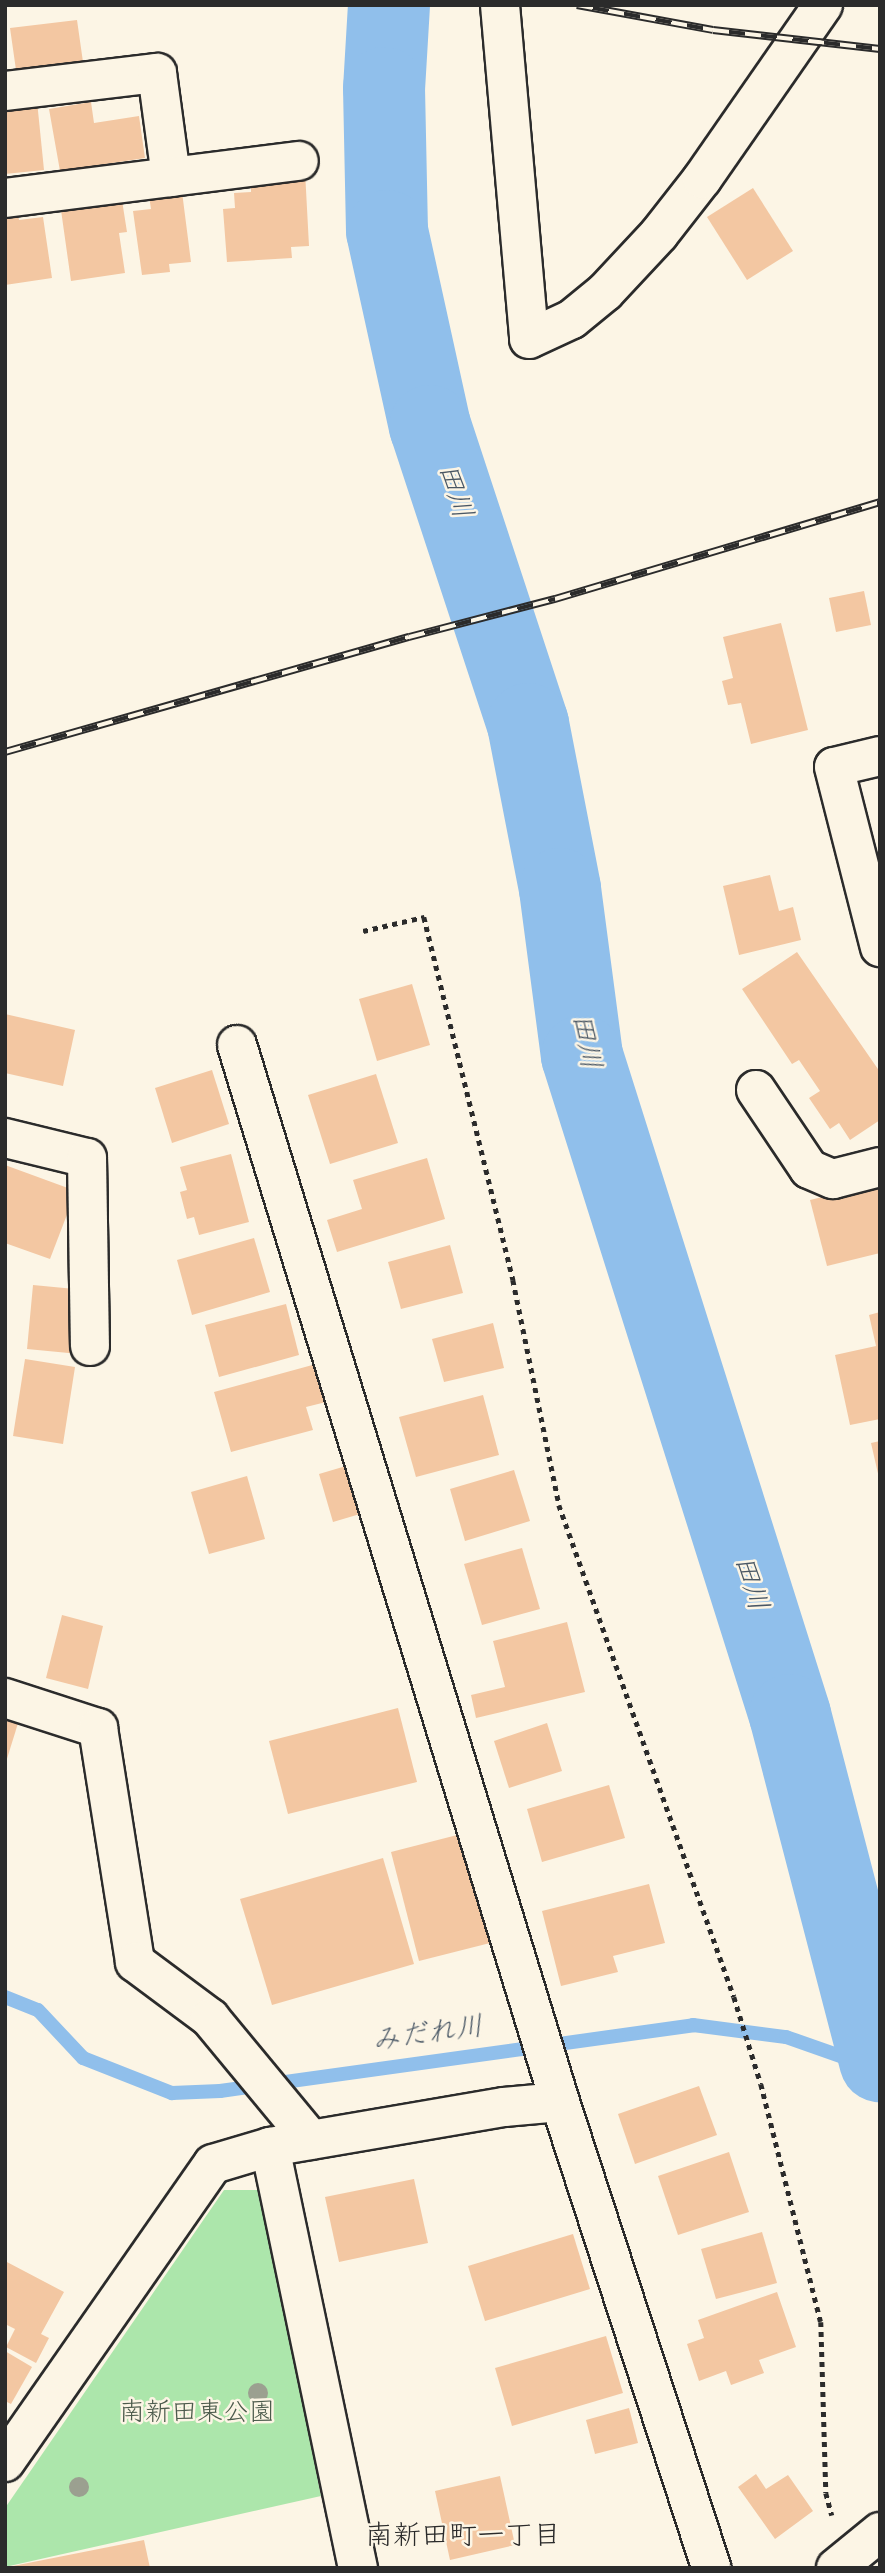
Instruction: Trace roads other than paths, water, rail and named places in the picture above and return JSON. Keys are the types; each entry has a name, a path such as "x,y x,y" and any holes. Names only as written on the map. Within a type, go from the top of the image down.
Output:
{"street":[{"path":"500,5 529,339 572,318 597,299 659,234 702,179 823,5"},
{"path":"5,91 158,73 171,177"},
{"path":"5,198 299,161"},
{"path":"880,756 834,767 880,947"},
{"path":"237,1045 560,2102 711,2568"},
{"path":"757,1090 809,1169 833,1179 880,1167"},
{"path":"5,1138 87,1158 90,1346"},
{"path":"5,1698 98,1728 135,1962 210,2018 311,2140"},
{"path":"5,2462 213,2164 270,2147 503,2107 560,2102"},
{"path":"270,2147 358,2568"}],"waterway":[{"name":"田川","path":"389,5 384,88 387,231 430,426 528,724 560,889 582,1056 790,1715 880,2061"},
{"name":"みだれ川","path":"5,1997 38,2010 83,2058 172,2093 220,2091 693,2025 786,2037 880,2070"}],"railway":[{"path":"577,5 713,30 880,49"},
{"path":"5,752 409,637 555,599 880,502"}],"district":[{"name":"南新田町一丁目","path":"463,2539"}],"park label":[{"name":"南新田東公園","path":"197,2415"}]}
